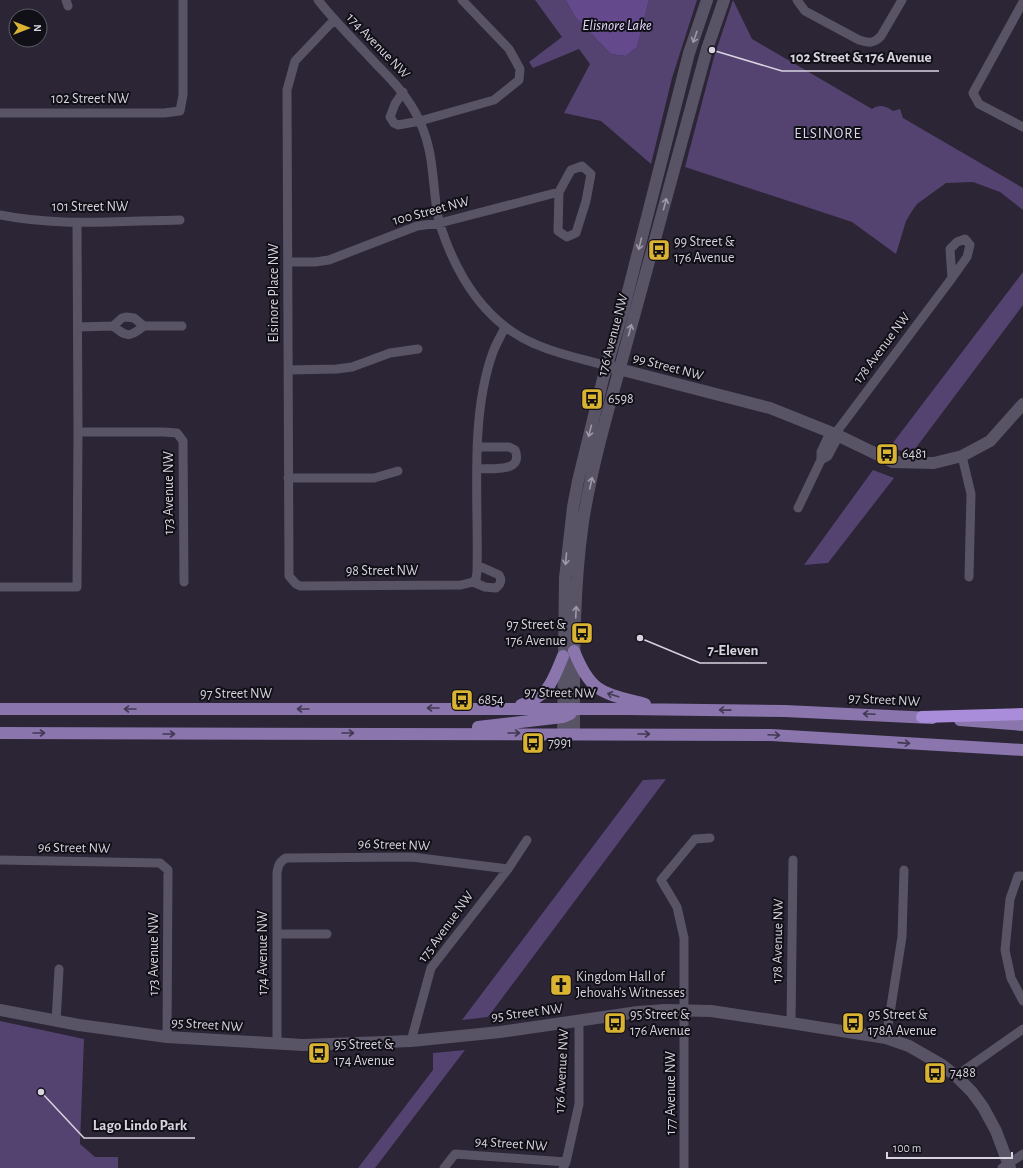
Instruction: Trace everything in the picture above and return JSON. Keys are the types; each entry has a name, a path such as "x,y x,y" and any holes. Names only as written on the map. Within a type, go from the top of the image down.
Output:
{"highway":[{"path":"922,717 1023,714"}],"main road":[{"path":"514,708 534,700 547,689 569,653 589,680 597,688 606,693 664,709"},
{"name":"97 Street NW","path":"0,709 514,708 566,712 664,709 785,710 922,717 1023,726"},
{"path":"419,733 566,712"},
{"path":"0,733 771,735 1023,750"}],"street":[{"name":"102 Street NW","path":"0,114 164,113 180,111 183,95 183,0"},
{"name":"174 Avenue NW","path":"318,0 334,20 403,92 420,121 429,145 440,223 454,263"},
{"path":"420,121 494,100 519,80 520,69 509,49 462,0"},
{"name":"176 Avenue NW","path":"569,653 565,578 573,507 590,429 623,311 689,53 707,0"},
{"name":"176 Avenue NW","path":"568,734 566,712 569,653 583,523 594,469 619,369 707,48 724,0"},
{"path":"797,0 805,11 868,43 877,40 881,36 902,0"},
{"path":"1023,2 973,93 979,104 1023,127"},
{"name":"Elsinore Place NW","path":"292,581 289,576 288,568 287,90 295,60 334,20"},
{"name":"174 Avenue NW","path":"403,92 392,111 390,117 391,120 398,124 420,121"},
{"path":"582,166 591,174 586,201 576,233 567,237 558,231 559,192 571,170 582,166"},
{"name":"100 Street NW","path":"288,262 315,262 329,260 416,226 440,223 559,192"},
{"name":"101 Street NW","path":"0,215 25,220 77,222 180,220"},
{"path":"0,587 77,586 77,222"},
{"name":"99 Street NW","path":"454,263 474,296 505,328 534,344 607,366 770,408 835,434 894,462 934,463 962,456 990,441 1023,404"},
{"name":"178 Avenue NW","path":"835,434 952,278"},
{"path":"113,326 122,318 130,317 134,318 144,326"},
{"path":"78,327 113,326 122,333 130,335 134,334 144,326 182,326"},
{"path":"477,566 499,575 501,582 500,586 496,588 485,587 473,582 476,579 477,566 477,448 482,391 493,352 505,328"},
{"path":"288,370 337,369 352,367 390,353 418,349"},
{"name":"173 Avenue NW","path":"78,432 177,433 183,440 184,582"},
{"path":"798,508 821,460 828,456 836,440 835,434"},
{"path":"477,448 509,447 515,450 517,456 517,460 514,465 508,467 477,469"},
{"path":"962,456 971,494 969,578"},
{"path":"288,478 374,478 398,471"},
{"name":"98 Street NW","path":"292,581 300,586 461,585 473,582"},
{"name":"177 Avenue NW","path":"684,1168 684,938 677,906 661,880 695,839 710,838"},
{"name":"175 Avenue NW","path":"411,1041 431,968 508,869 527,840"},
{"name":"96 Street NW","path":"280,862 286,858 412,857 508,869"},
{"name":"96 Street NW","path":"0,860 160,863 168,870"},
{"name":"178 Avenue NW","path":"791,1023 793,860"},
{"name":"174 Avenue NW","path":"277,1044 277,873 280,862"},
{"name":"173 Avenue NW","path":"167,1037 168,870"},
{"path":"886,1038 902,937 904,870"},
{"path":"1020,876 1010,899 1005,950 1011,978 1023,1002"},
{"path":"277,934 327,934"},
{"path":"56,1021 59,970"},
{"name":"95 Street NW","path":"0,1010 56,1021 167,1037 303,1045 411,1041 500,1032 638,1012 685,1010 732,1014 791,1023 886,1038 910,1046 927,1055 956,1076 972,1092 983,1107 996,1131 1007,1167"},
{"name":"176 Avenue NW","path":"564,1165 579,1104 579,1021"},
{"path":"956,1076 1023,1029"},
{"name":"94 Street NW","path":"444,1168 455,1154 564,1165"},
{"path":"1007,1167 1023,1154"}],"shaded area":[{"path":"535,0 566,0 575,17 611,54 626,56 637,47 649,0 697,0 672,78 651,164 601,121 564,113 590,64 579,49 533,68 529,62 562,37"},
{"path":"733,0 752,39 872,109 880,106 893,111 900,109 903,118 1023,188 1023,210 1000,192 973,182 946,183 917,204 912,211 906,221 896,254 852,222 685,167 714,57"},
{"path":"1023,272 1023,305 912,453 889,448"},
{"path":"873,470 894,478 828,563 804,565"},
{"path":"666,779 488,1017 462,1020 643,780"},
{"path":"0,1021 84,1039 80,1144 95,1157 118,1157 118,1168 0,1168"},
{"path":"465,1050 375,1168 358,1168 433,1070 433,1053"}],"water":[{"name":"Elisnore Lake","path":"566,0 649,0 637,47 626,56 611,54 575,17"}],"place":[{"name":"102 Street & 176 Avenue","path":"712,50"},
{"name":"99 Street & 176 Avenue","path":"659,250"},
{"name":"6598","path":"592,399"},
{"name":"6481","path":"887,454"},
{"name":"97 Street & 176 Avenue","path":"582,633"},
{"name":"7-Eleven","path":"640,638"},
{"name":"6854","path":"462,700"},
{"name":"7991","path":"533,743"},
{"name":"Kingdom Hall of Jehovah's Witnesses","path":"561,985"},
{"name":"95 Street & 176 Avenue","path":"615,1023"},
{"name":"95 Street & 178A Avenue","path":"853,1023"},
{"name":"95 Street & 174 Avenue","path":"319,1053"},
{"name":"7488","path":"935,1073"},
{"name":"Lago Lindo Park","path":"41,1092"}],"district":[{"name":"ELSINORE","path":"828,133"}]}
